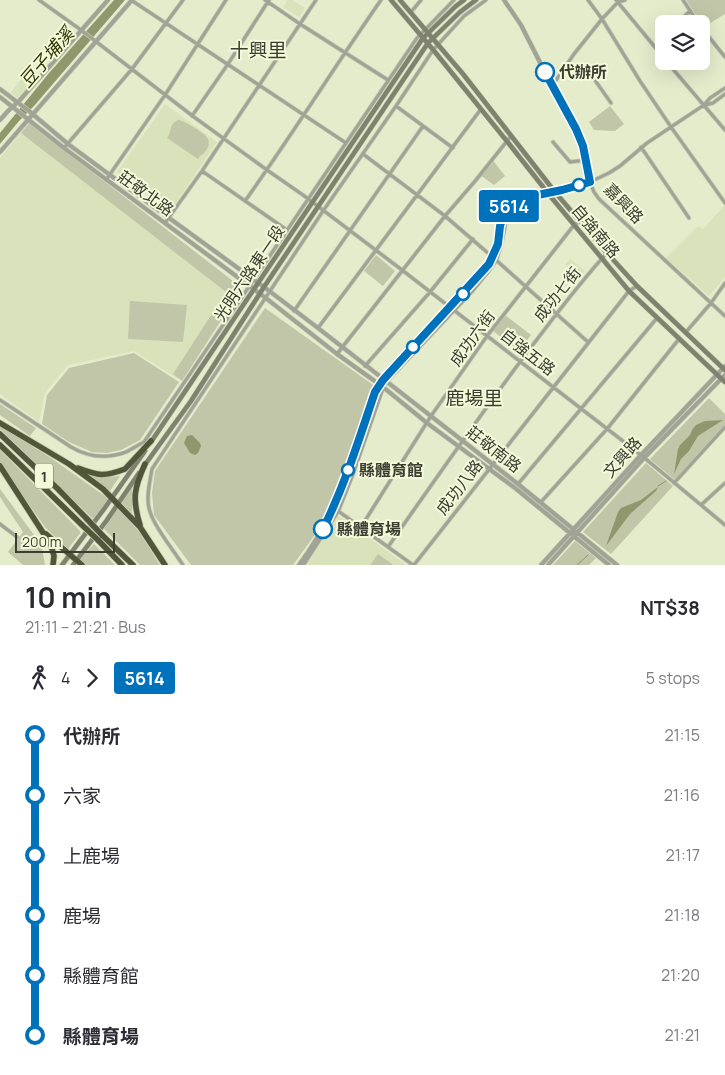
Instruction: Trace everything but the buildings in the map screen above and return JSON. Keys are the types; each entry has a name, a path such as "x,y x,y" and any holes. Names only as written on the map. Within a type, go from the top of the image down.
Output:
{"highway":[{"path":"0,423 69,464 112,498 140,527 165,565"},
{"name":"1","path":"0,434 99,536 133,565"},
{"path":"69,464 96,474 111,474 125,468 152,442"},
{"name":"1","path":"0,445 85,522"},
{"path":"140,527 135,510 135,495 145,464"},
{"path":"0,466 51,545 54,556 53,565"},
{"path":"40,529 70,555 77,564"},
{"name":"1","path":"99,536 122,565"}],"main road":[{"name":"自強南路","path":"391,0 629,291 724,379"},
{"name":"自強南路","path":"400,0 466,78 555,192 607,253 637,286 724,368"},
{"name":"光明六路東一段","path":"62,565 152,442 251,287 421,36 464,0"},
{"name":"光明六路東一段","path":"77,564 99,536 145,464 191,401 264,287 428,44 460,12 476,0"}],"street":[{"name":"自強五路","path":"39,0 132,68 192,116 376,250 644,458 725,525"},
{"path":"0,120 15,108 108,0"},
{"path":"0,152 27,117 96,42 131,0 346,143"},
{"path":"64,148 132,68 183,0"},
{"path":"106,180 165,95 226,0"},
{"path":"165,223 224,139 316,0"},
{"path":"245,201 381,0"},
{"path":"411,12 421,0"},
{"path":"426,31 454,0"},
{"name":"光明六路東一段","path":"183,565 151,518 148,498 152,469 323,211 433,50 464,16 486,0"},
{"name":"嘉興路","path":"504,0 521,25 576,129 583,146 590,182 594,192 599,199 725,316"},
{"path":"588,0 671,127 725,203"},
{"path":"552,86 574,54 617,1 625,0"},
{"path":"683,0 693,15"},
{"path":"192,116 228,64 267,1 388,80"},
{"path":"617,1 655,47"},
{"path":"686,15 690,11"},
{"name":"光明六路東一段","path":"255,281 287,230 310,201 388,80 421,36"},
{"path":"710,38 725,57"},
{"path":"674,70 725,130"},
{"path":"592,76 610,103"},
{"path":"303,565 336,509 352,473 381,386 452,309 495,258 500,226 510,205 523,198 548,194 590,182 609,173 620,166 641,147 704,105 710,98 725,88"},
{"path":"0,89 19,103"},
{"path":"704,105 713,103 725,94"},
{"path":"0,97 15,108"},
{"name":"莊敬北路","path":"19,103 68,144 255,281"},
{"path":"396,106 453,148"},
{"name":"莊敬北路","path":"15,108 106,180 251,287"},
{"path":"318,328 481,109"},
{"path":"294,311 423,126"},
{"path":"337,354 445,216 511,136"},
{"path":"553,142 570,162 586,160"},
{"path":"641,147 689,218"},
{"path":"363,154 418,194 473,239 588,342"},
{"path":"202,171 287,230"},
{"name":"成功六街","path":"361,527 431,416 487,336 574,225 580,220"},
{"path":"365,366 430,292 473,239"},
{"name":"成功七街","path":"388,547 462,440 520,362 607,253"},
{"name":"莊敬南路","path":"255,281 493,464 618,565"},
{"path":"686,332 725,283"},
{"name":"成功八路","path":"413,565 588,342 629,291 637,286"},
{"name":"光明六路東一段","path":"0,400 80,453 91,456 107,456 126,452 144,442 251,287"},
{"name":"莊敬南路","path":"251,287 427,423 515,488 608,565"},
{"path":"518,484 658,318"},
{"path":"541,502 607,429 680,338"},
{"name":"文興路","path":"541,565 640,455 724,368"},
{"name":"文興路","path":"548,565 644,458 724,379"},
{"path":"191,401 201,395"},
{"path":"674,483 725,427"},
{"path":"701,505 725,483"},
{"path":"336,509 413,565"},
{"path":"299,565 336,509"},
{"path":"0,524 17,537"}],"shaded area":[{"name":"豆子埔溪","path":"114,0 125,0 0,144 0,133 49,73"},
{"path":"288,0 292,0 305,8 299,17 283,7"},
{"path":"686,0 725,0 725,14 710,23 710,15 696,15"},
{"path":"23,77 31,84 19,99 11,92"},
{"path":"165,104 217,142 170,212 117,172"},
{"path":"610,106 624,124 615,131 594,130 589,122"},
{"path":"178,120 195,128 208,139 207,149 198,159 167,138 173,124"},
{"path":"29,123 242,288 182,381 173,374 226,292 21,133"},
{"path":"24,129 235,290 178,379 134,351 68,365 45,393 39,422 0,394 0,158"},
{"path":"492,159 505,176 494,185 480,175"},
{"path":"725,205 725,277 709,296 666,258 698,226 703,229"},
{"path":"376,255 395,271 383,286 364,271"},
{"path":"570,259 585,271 581,277 565,265"},
{"path":"130,301 187,305 183,342 128,339"},
{"path":"265,308 376,387 319,529 293,565 191,565 154,515 152,493 155,471"},
{"path":"505,315 531,335 519,351 493,331"},
{"path":"134,353 179,382 140,440 121,450 107,453 92,452 69,442 42,424 47,395 69,368"},
{"path":"709,398 725,414 725,426 675,480 650,459"},
{"path":"0,404 36,428 30,436 0,415"},
{"path":"723,420 698,436 689,451 681,459 674,474 678,449 696,425 705,421"},
{"path":"0,426 51,458 109,499 93,519 0,429"},
{"path":"192,435 201,446 195,455 190,453 184,443 187,436"},
{"path":"0,450 81,532 68,549 45,527 0,464"},
{"path":"646,463 673,486 611,554 583,532"},
{"path":"89,476 108,477 120,476 110,491"},
{"path":"132,485 132,515 122,503"},
{"path":"658,487 630,514 606,546 621,508 641,500"},
{"path":"0,489 37,539 42,548 45,565 23,565 8,552 23,532 0,497"},
{"path":"118,508 140,533 160,565 140,565 104,529"},
{"path":"337,515 405,564 306,565"},
{"path":"575,541 596,558 589,565 553,565"},
{"path":"94,544 115,565 84,565 78,561"},
{"path":"378,554 392,564 392,565 370,565"}],"waterway":[{"path":"658,486 666,481"},
{"path":"577,565 588,555"}],"bus line":[{"name":"5614","path":"323,529 344,483 379,385 484,271 493,257 498,244 500,226 506,210 510,205 523,198 548,194 590,182 583,146 576,129 545,72"}],"place":[{"name":"代辦所","path":"545,72"},
{"name":"縣體育館","path":"348,470"},
{"name":"縣體育場","path":"323,529"}],"district":[{"name":"十興里","path":"258,50"},
{"name":"鹿場里","path":"474,398"}]}
